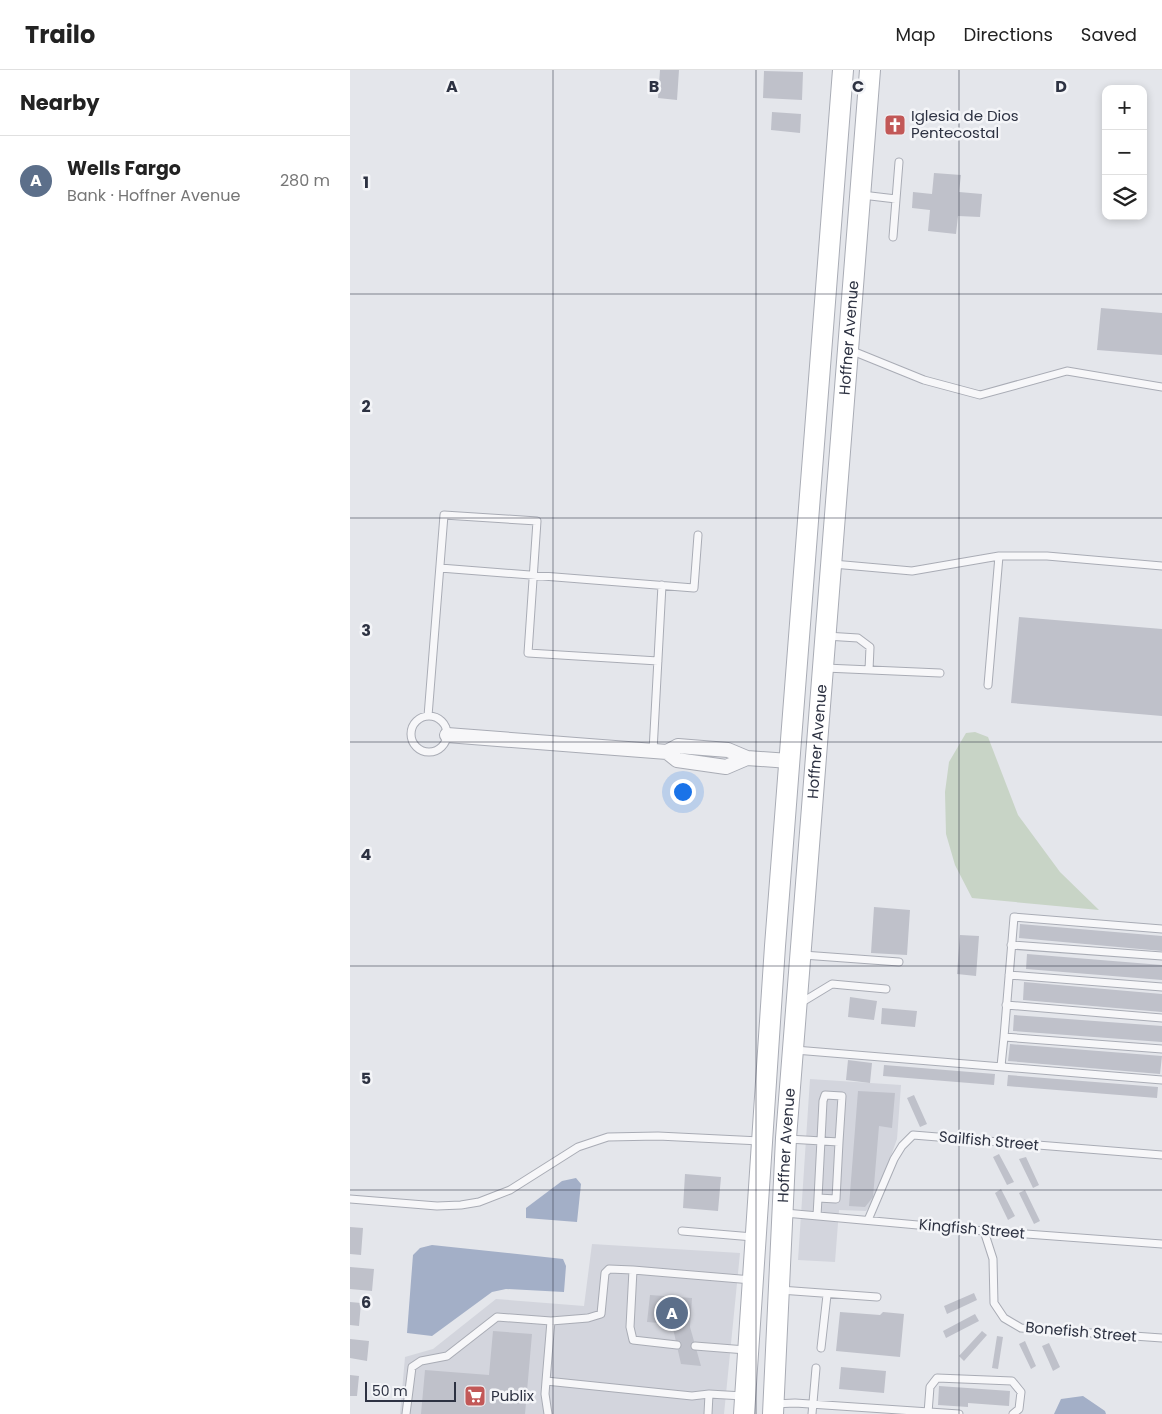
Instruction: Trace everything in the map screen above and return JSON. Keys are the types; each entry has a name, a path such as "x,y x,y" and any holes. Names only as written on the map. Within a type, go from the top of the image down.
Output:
{"main road":[{"name":"Hoffner Avenue","path":"745,1405 772,987 843,70"},
{"name":"Hoffner Avenue","path":"773,1409 786,1138 870,70"},
{"path":"820,354 829,379 817,531 818,546 830,564"},
{"path":"805,553 810,570 811,589 807,641 809,656 814,664 822,668"},
{"path":"772,987 779,1013 772,1120 786,1138"},
{"path":"763,1141 772,1148 778,1166 776,1196 782,1212"}],"street":[{"path":"447,735 660,751 678,746 728,750 747,758 789,761"}],"lane":[{"path":"893,237 899,162"},
{"path":"859,195 896,199"},
{"path":"847,349 924,380 980,395 1067,372 1162,386"},
{"path":"428,716 444,515 537,521 528,653 658,661"},
{"path":"440,568 694,588 698,534"},
{"path":"830,564 912,571 999,556 1047,556 1162,566"},
{"path":"988,686 999,556"},
{"path":"660,751 658,661 662,586"},
{"path":"825,636 858,638 870,647 869,670"},
{"path":"822,668 940,673"},
{"path":"428,716 439,719 444,724 447,735 443,746 438,750 426,753 416,748 410,737 413,725 422,717 428,716"},
{"path":"1001,1066 1014,917 1162,929"},
{"path":"1011,945 1162,956"},
{"path":"800,955 899,962"},
{"path":"1009,975 1162,987"},
{"path":"797,1006 832,984 886,989"},
{"path":"1006,1005 1162,1018"},
{"path":"1004,1036 1162,1049"},
{"path":"793,1049 1162,1080"},
{"path":"817,1216 823,1101 825,1096 842,1096 836,1199 818,1198"},
{"name":"Sailfish Street","path":"868,1220 894,1160 902,1146 913,1135 1162,1155"},
{"path":"350,1199 437,1206 479,1202 510,1190 578,1147 608,1137 658,1136 763,1141"},
{"path":"786,1138 839,1142"},
{"name":"Kingfish Street","path":"782,1212 984,1231 1162,1244"},
{"path":"682,1231 756,1238"},
{"name":"Bonefish Street","path":"984,1231 993,1258 994,1303 1004,1318 1021,1328 1162,1338"},
{"path":"406,1414 412,1367 421,1361 447,1356 497,1317 551,1320 588,1318 601,1314 604,1273 609,1268 752,1280"},
{"path":"633,1270 630,1327 634,1340 677,1345"},
{"path":"778,1290 827,1295 877,1297"},
{"path":"822,1348 827,1295"},
{"path":"548,1414 545,1394 551,1320"},
{"path":"694,1346 749,1351"},
{"path":"812,1414 816,1368"},
{"path":"928,1413 930,1387 937,1378 1012,1381 1021,1392 1017,1412"},
{"path":"546,1381 692,1396 709,1394 745,1405"},
{"path":"708,1414 709,1394"},
{"path":"773,1409 813,1405 886,1412 959,1414"}],"shaded area":[{"path":"810,1079 901,1085 897,1139 876,1198 866,1211 839,1210 835,1262 798,1260"},
{"path":"592,1244 740,1253 724,1414 400,1414 405,1357 433,1349 496,1299 584,1306"}],"green space":[{"path":"975,732 988,737 1018,815 1060,872 1099,910 972,898 955,865 946,834 945,792 949,762 966,733"}],"water":[{"path":"576,1178 581,1184 577,1222 526,1218 526,1208 562,1181"},
{"path":"432,1245 563,1259 566,1266 564,1292 506,1289 492,1292 432,1336 407,1333 413,1255 420,1248"},
{"path":"1083,1396 1105,1411 1106,1414 1054,1414 1061,1399"}],"building":[{"path":"660,70 679,70 677,100 658,98"},
{"path":"764,71 803,72 802,100 763,98"},
{"path":"772,112 801,114 800,133 771,130"},
{"path":"934,173 961,175 959,192 982,194 980,217 958,216 956,234 928,231 930,210 912,208 913,192 932,194"},
{"path":"1101,308 1162,313 1162,355 1097,350"},
{"path":"1019,617 1162,629 1162,716 1011,703"},
{"path":"874,907 910,910 907,955 871,953"},
{"path":"1020,924 1162,936 1162,951 1019,938"},
{"path":"960,935 979,936 976,976 957,974"},
{"path":"1027,954 1162,965 1162,980 1026,969"},
{"path":"1024,982 1162,994 1162,1012 1023,1000"},
{"path":"850,997 877,1001 874,1020 848,1017"},
{"path":"882,1008 917,1011 915,1027 881,1024"},
{"path":"1014,1015 1162,1026 1162,1042 1013,1031"},
{"path":"1010,1044 1162,1056 1160,1074 1008,1061"},
{"path":"848,1060 872,1063 870,1083 846,1080"},
{"path":"884,1065 995,1074 994,1085 883,1076"},
{"path":"1008,1075 1158,1087 1157,1098 1007,1086"},
{"path":"858,1091 895,1093 892,1128 879,1126 873,1197 865,1207 849,1206"},
{"path":"914,1095 927,1124 920,1127 907,1098"},
{"path":"999,1154 1014,1182 1007,1185 993,1157"},
{"path":"1026,1157 1039,1185 1033,1188 1019,1159"},
{"path":"685,1174 721,1177 718,1211 683,1208"},
{"path":"1001,1189 1015,1216 1008,1220 995,1193"},
{"path":"1025,1190 1040,1221 1034,1224 1019,1193"},
{"path":"350,1227 363,1228 361,1255 350,1254"},
{"path":"350,1267 374,1269 372,1291 350,1289"},
{"path":"974,1293 977,1300 947,1314 944,1306"},
{"path":"650,1295 692,1298 690,1327 701,1366 681,1364 672,1324 647,1322"},
{"path":"350,1302 361,1303 359,1326 350,1325"},
{"path":"840,1312 880,1315 883,1312 904,1314 900,1357 836,1351"},
{"path":"975,1314 979,1321 946,1338 943,1331"},
{"name":"Publix","path":"493,1331 532,1334 525,1414 421,1414 425,1370 489,1375"},
{"path":"982,1331 987,1335 964,1361 959,1356"},
{"path":"997,1336 1003,1337 998,1369 992,1368"},
{"path":"350,1339 369,1341 367,1361 350,1358"},
{"path":"1025,1341 1036,1366 1031,1369 1019,1344"},
{"path":"1049,1343 1060,1367 1053,1371 1042,1346"},
{"path":"841,1367 886,1371 884,1393 839,1389"},
{"path":"350,1375 359,1376 357,1396 350,1396"},
{"path":"939,1386 1010,1391 1009,1406 968,1403 968,1407 938,1405"}],"place":[{"name":"Iglesia de Dios Pentecostal","path":"895,125"},
{"name":"Wells Fargo","path":"672,1313"},
{"name":"Publix","path":"475,1396"}]}
